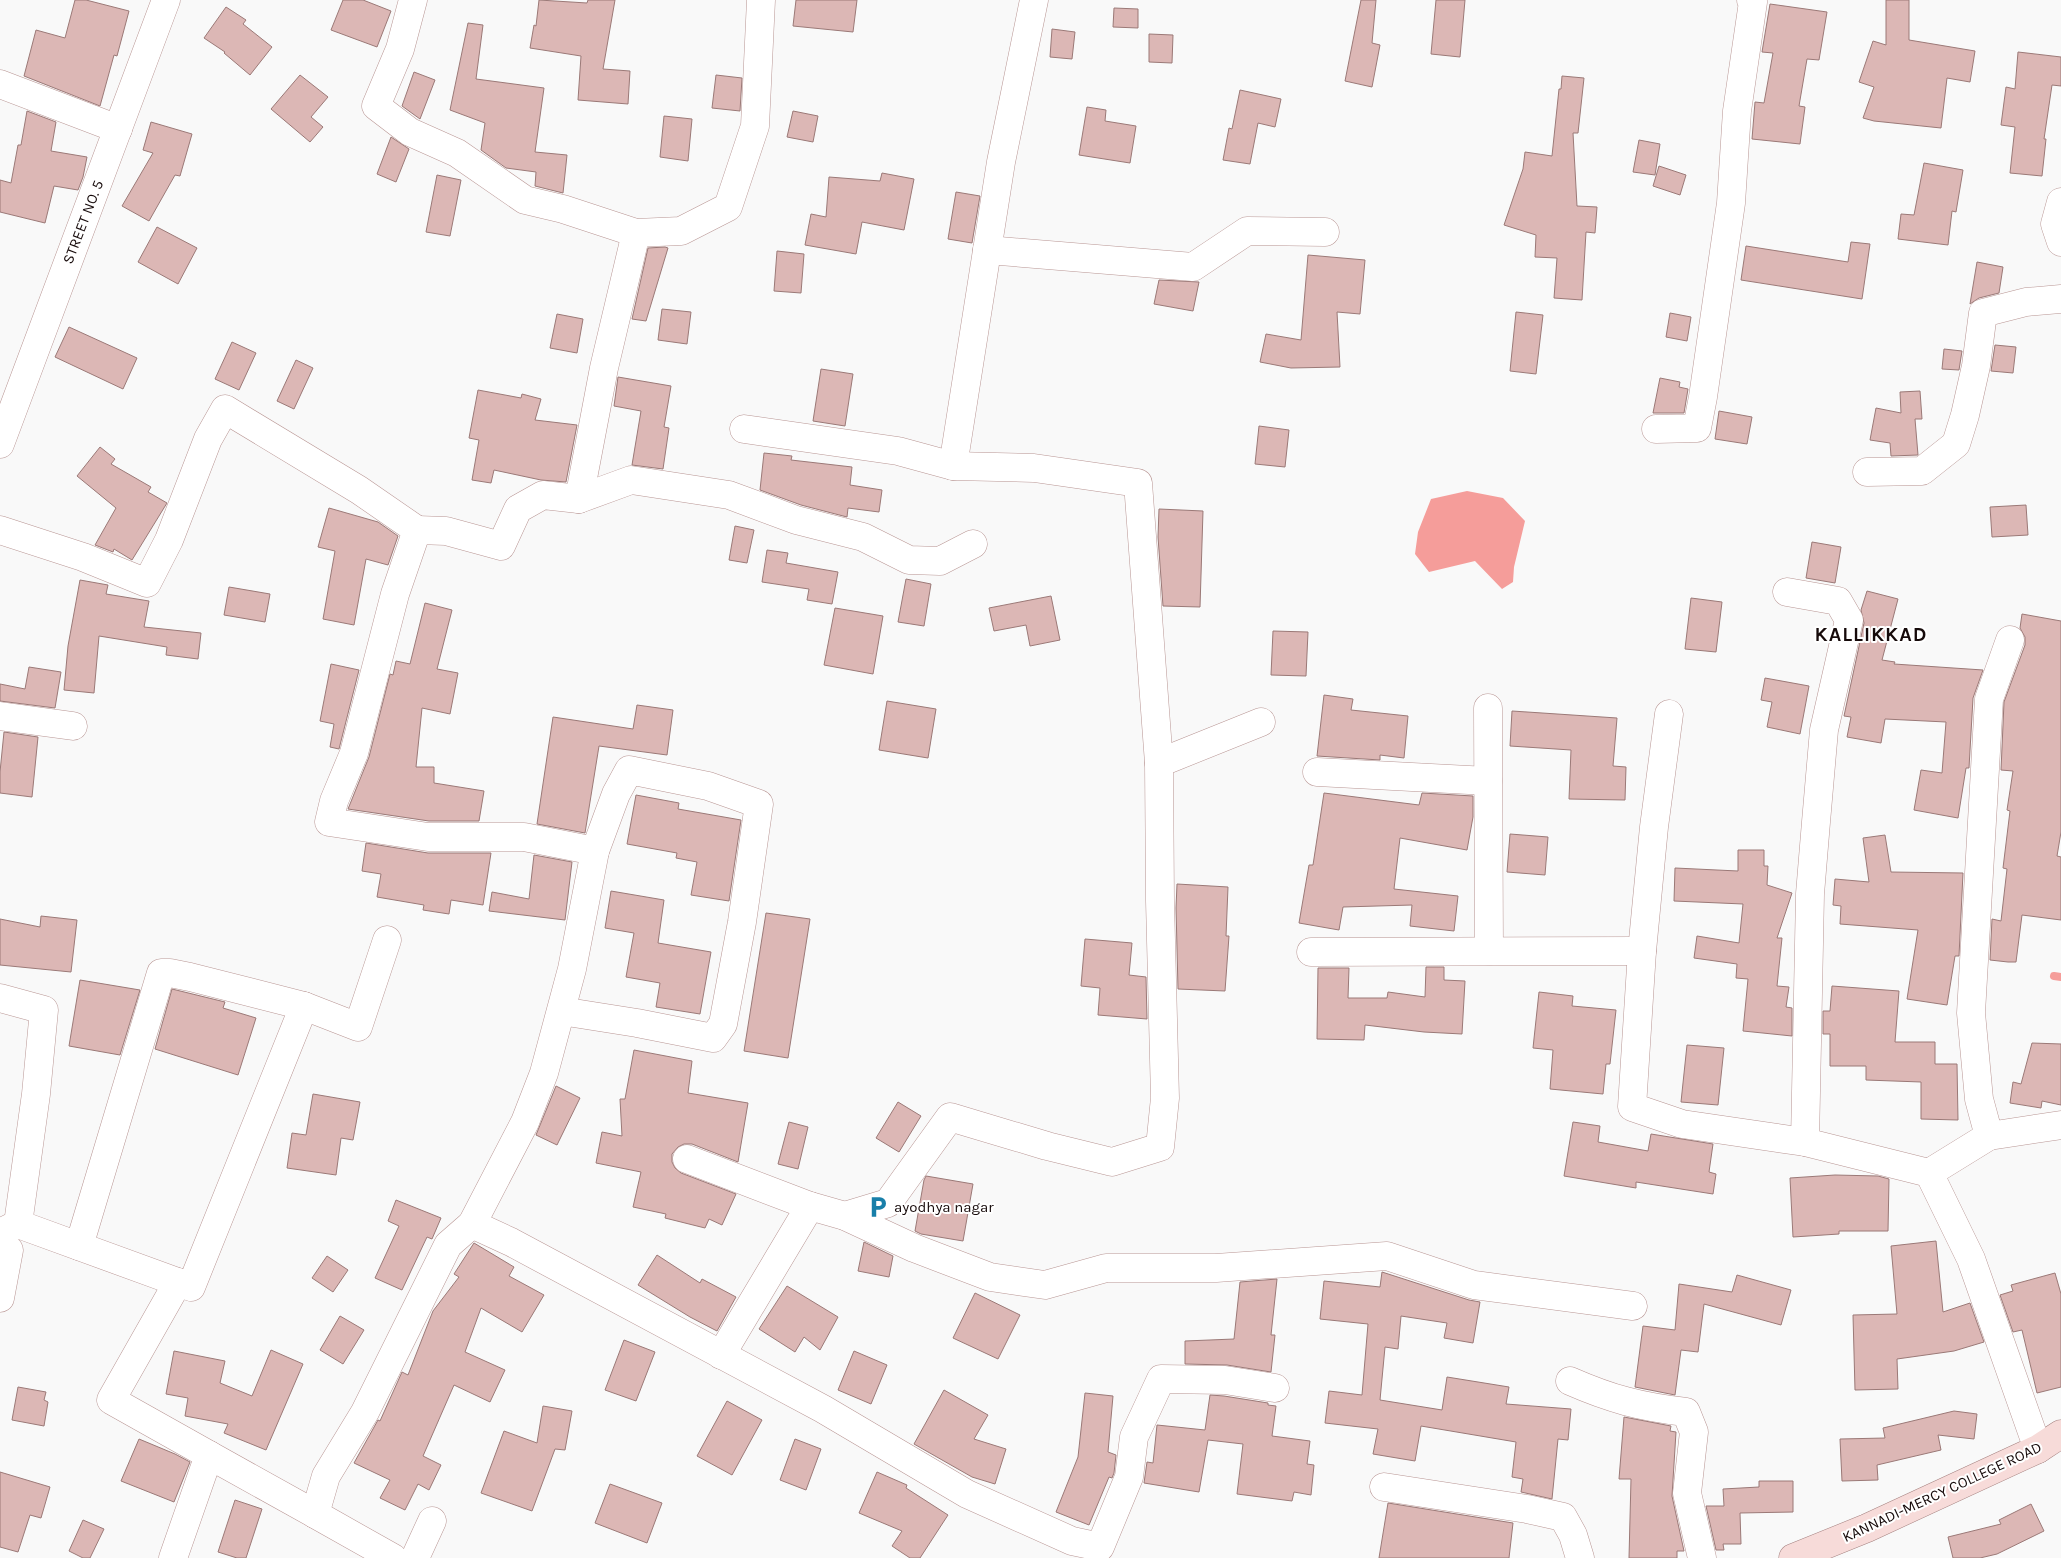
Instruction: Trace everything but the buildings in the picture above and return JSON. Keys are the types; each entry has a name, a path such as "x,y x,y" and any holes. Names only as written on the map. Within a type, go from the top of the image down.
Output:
{"main road":[{"name":"KANNADI-MERCY COLLEGE ROAD","path":"1793,1558 1867,1528 2038,1449 2061,1434"}],"street":[{"name":"STREET NO. 5","path":"0,444 166,0"},
{"path":"414,0 400,49 376,106 410,132 458,153 526,200 563,209 636,233 680,231 728,207 755,126 761,0"},
{"path":"953,466 1001,162 1034,0"},
{"path":"1656,429 1697,428 1712,341 1731,203 1737,111 1753,2 1751,0"},
{"path":"0,84 118,129"},
{"path":"2061,202 2055,224 2061,242"},
{"path":"987,250 1193,267 1247,231 1325,232"},
{"path":"580,499 604,368 636,233"},
{"path":"1867,472 1922,471 1956,444 1965,415 1976,366 1983,313 2026,302 2061,299"},
{"path":"0,530 83,557 147,582 169,540 208,439 225,410 359,490 417,530 446,531 501,546 518,509 543,495 580,499 631,480 729,495 796,520 863,537 909,560 940,560 973,544"},
{"path":"744,429 898,451 953,466 1034,468 1138,483 1159,763 1165,1098 1160,1147 1112,1162 1047,1146 950,1117 888,1203 845,1216"},
{"path":"417,530 396,594 354,753 334,801 329,822 428,837 524,837 595,851"},
{"path":"1787,592 1838,601 1849,620 1824,730 1816,822 1810,894 1805,1142"},
{"path":"1989,1136 1979,1099 1971,1013 1989,699 2010,640"},
{"path":"1488,708 1489,951"},
{"path":"1669,714 1654,827 1642,951 1632,1107 1682,1124 1805,1142 1929,1173 1989,1136 2061,1126"},
{"path":"0,716 72,726"},
{"path":"1159,763 1261,722"},
{"path":"315,1514 326,1476 365,1412 448,1245 472,1224 526,1122 544,1073 572,969 595,851 616,794 629,770 708,786 759,804 742,922 723,1024 713,1038 637,1022 561,1011"},
{"path":"1317,772 1488,781"},
{"path":"79,1246 161,973 190,977 304,1006 358,1026 387,940"},
{"path":"1311,952 1642,951"},
{"path":"0,998 44,1010 36,1094 9,1228 79,1246 192,1287 304,1006"},
{"path":"687,1158 810,1206 845,1216 914,1248 990,1278 1045,1285 1106,1268 1216,1268 1387,1256 1474,1285 1634,1306"},
{"path":"1929,1173 1971,1259 2038,1449"},
{"path":"721,1355 810,1206"},
{"path":"472,1224 511,1242 823,1409 967,1494 1099,1552 1129,1476 1134,1436 1161,1379 1226,1380 1275,1388"},
{"path":"0,1247 9,1250 0,1298"},
{"path":"178,1282 111,1400 393,1558"},
{"path":"1570,1380 1603,1396 1650,1408 1686,1412 1694,1432 1687,1493 1702,1558"},
{"path":"173,1558 209,1455"},
{"path":"1384,1487 1527,1509 1563,1517 1573,1535 1580,1558"},
{"path":"415,1558 432,1521"}],"shaded area":[{"path":"1467,491 1503,498 1525,521 1514,567 1513,582 1502,589 1475,561 1429,572 1415,554 1418,532 1431,499"}],"waterway":[{"path":"2054,976 2061,977"}],"place":[{"name":"ayodhya nagar","path":"878,1207"}],"district":[{"name":"KALLIKKAD","path":"1871,634"}]}
